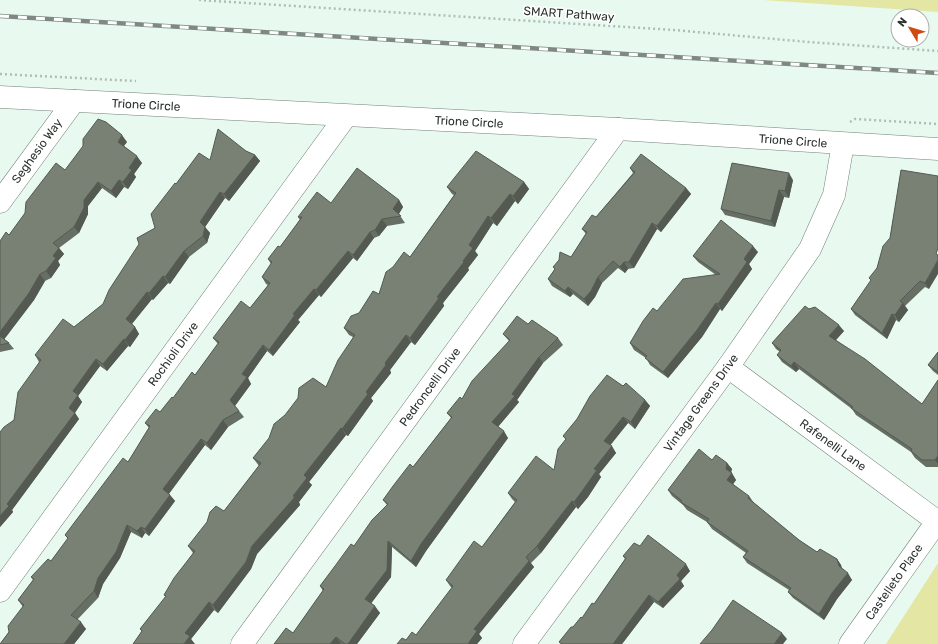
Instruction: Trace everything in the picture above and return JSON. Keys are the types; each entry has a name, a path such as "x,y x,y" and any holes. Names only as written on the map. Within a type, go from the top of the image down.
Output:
{"street":[{"name":"Trione Circle","path":"0,97 618,129 938,149"},
{"name":"Seghesio Way","path":"0,202 74,101"},
{"name":"Rochioli Drive","path":"0,591 346,116"},
{"name":"Pedroncelli Drive","path":"242,644 618,129"},
{"name":"Vintage Greens Drive","path":"524,644 728,367 810,249 834,195 843,144"},
{"name":"Rafenelli Lane","path":"728,367 938,521"},
{"name":"Castelleto Place","path":"850,644 938,521"}],"path":[{"name":"SMART Pathway","path":"199,0 674,30 808,42 938,51"}],"green space":[{"path":"763,0 938,0 938,12 930,11 930,8 890,9"},
{"path":"938,563 938,644 886,644"}],"building":[{"path":"98,119 106,122 122,135 118,142 137,156 129,168 132,170 123,182 119,180 111,191 98,182 84,200 84,208 74,227 53,243 59,248 53,256 56,258 46,271 40,274 29,293 0,332 0,241 6,232 9,235 25,213 26,202 56,163 65,170 83,146 83,139"},
{"path":"218,129 246,151 255,155 224,194 220,192 200,222 205,227 203,236 184,251 165,277 163,276 149,293 147,292 126,319 135,327 125,340 124,339 103,364 96,359 73,391 78,395 69,408 75,413 7,504 9,506 0,516 0,432 14,420 18,392 41,360 35,355 63,319 74,327 103,304 109,290 139,244 137,238 155,228 151,214 199,153 210,160"},
{"path":"476,151 524,182 513,196 510,194 491,218 488,216 469,245 473,248 437,297 439,298 410,338 406,335 385,363 386,365 366,392 368,394 342,429 341,428 304,475 307,478 293,496 295,497 252,546 246,562 213,605 209,602 185,633 190,636 184,644 133,644 142,631 140,629 166,596 164,595 174,578 195,551 188,546 207,522 210,512 216,506 224,511 261,463 253,458 269,438 274,424 285,415 298,398 299,388 313,378 326,387 338,360 355,335 344,328 351,316 359,313 373,291 379,294 386,272 393,267 404,252 410,257 456,193 447,187"},
{"path":"641,154 686,188 657,226 652,223 629,262 624,262 620,267 613,261 598,277 591,291 584,299 568,287 565,291 548,279 555,269 553,267 559,260 560,252 571,257 587,232 582,229 592,215 596,217 635,172 630,168"},
{"path":"732,163 789,173 785,191 779,190 771,221 721,209"},
{"path":"357,168 399,200 393,209 401,216 382,219 375,230 370,232 353,255 348,251 316,290 314,289 293,314 295,315 269,350 263,345 242,374 247,377 230,400 239,411 223,420 207,443 201,439 163,489 170,495 145,529 141,527 137,531 127,525 116,552 98,578 94,591 71,615 81,622 64,644 0,644 9,632 8,626 24,605 18,600 34,579 31,577 48,559 51,561 68,538 65,535 123,458 128,462 150,426 145,423 156,409 160,412 172,397 173,398 192,372 195,375 219,342 213,338 241,301 250,308 270,283 262,277 272,262 268,259 278,246 280,247 302,217 298,217 317,192 331,203"},
{"path":"901,170 938,176 938,248 936,254 938,255 938,260 925,283 920,281 900,301 903,303 895,315 892,314 882,333 851,309 871,280 869,278 877,268 883,246 890,238"},
{"path":"721,220 753,246 744,259 747,262 718,304 716,303 697,330 663,372 645,358 647,356 630,343 643,321 653,308 657,311 683,279 720,274 693,256"},
{"path":"805,306 809,309 815,307 839,325 829,336 865,359 922,404 938,380 938,456 935,460 922,460 911,451 912,449 851,408 853,407 794,362 791,366 777,355 781,350 772,343"},
{"path":"517,316 528,324 532,320 558,338 539,357 512,394 515,396 492,422 504,431 421,544 411,561 388,541 387,570 365,599 375,606 348,644 345,644 336,637 330,644 274,644 286,628 293,633 324,589 320,586 351,544 354,546 372,520 388,504 383,500 393,486 410,464 413,467 452,417 447,413 460,397 462,399 472,381 510,340 503,334"},
{"path":"0,336 9,343 0,345"},
{"path":"938,352 938,372 928,365"},
{"path":"607,375 623,386 626,383 645,400 631,422 623,417 604,441 612,446 594,469 597,470 574,502 572,501 537,546 526,557 529,561 474,629 477,631 468,644 397,644 402,638 406,640 412,632 416,635 453,586 446,580 474,541 482,547 517,500 508,493 536,456 554,470 558,449 566,439 563,436 577,419 590,396"},
{"path":"699,449 712,460 716,455 727,463 726,469 732,473 727,480 749,496 748,498 799,540 817,552 820,549 837,559 839,566 848,573 832,593 819,614 788,592 791,588 743,557 748,551 707,522 709,519 682,503 681,500 668,490"},
{"path":"648,535 686,564 677,575 680,579 658,602 649,595 613,644 562,644 559,642 571,627 573,627 581,617 582,618 592,603 594,604 626,558 623,556 634,543 640,546"},
{"path":"733,600 782,633 774,644 700,644 712,630"}],"railway":[{"path":"0,16 938,73"}]}
